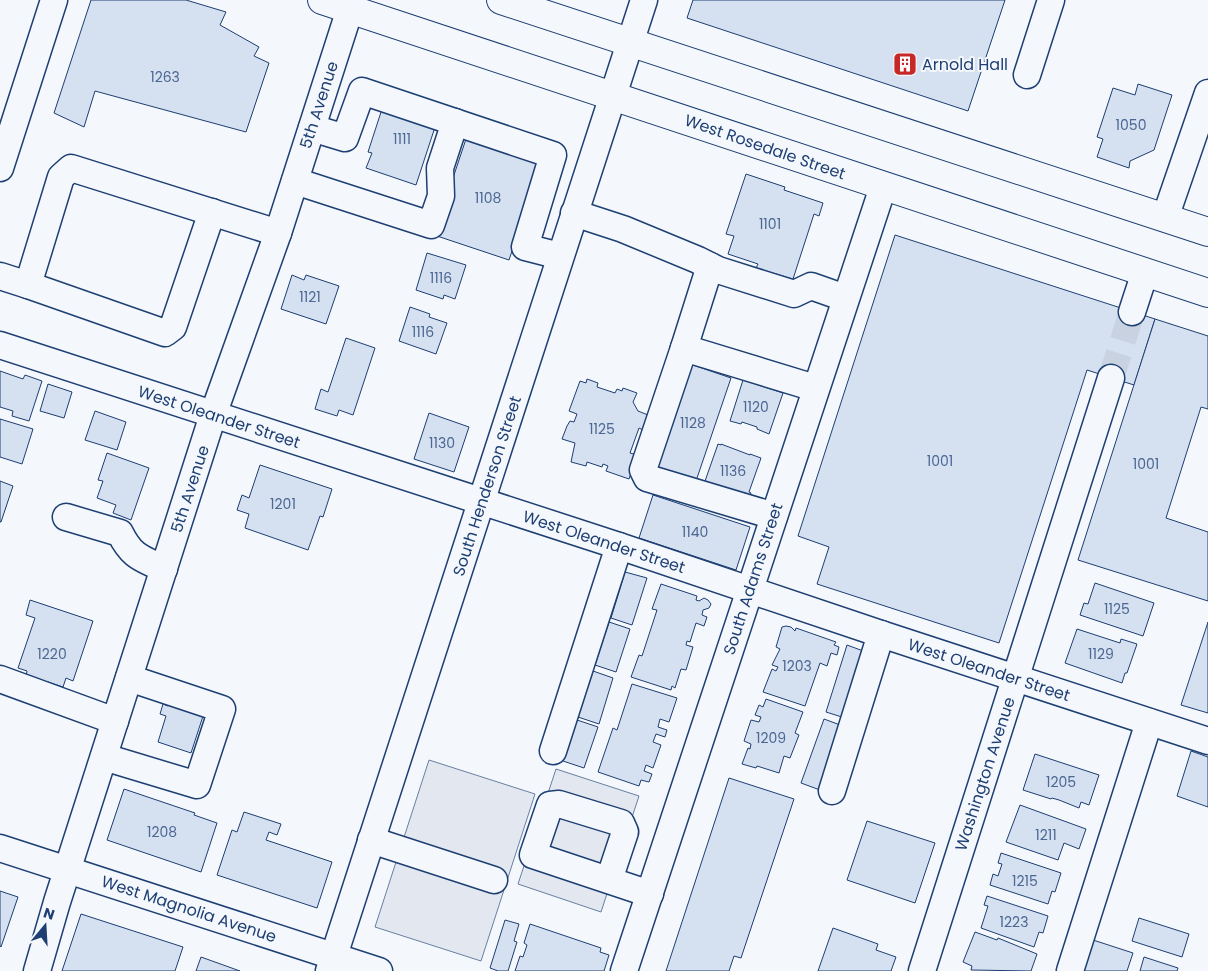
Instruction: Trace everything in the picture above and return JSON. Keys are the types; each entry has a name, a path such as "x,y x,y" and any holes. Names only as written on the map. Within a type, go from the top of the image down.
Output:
{"main road":[{"name":"West Rosedale Street","path":"322,0 1208,293"},
{"path":"501,0 1208,232"}],"street":[{"path":"0,168 4,141 54,0"},
{"name":"South Henderson Street","path":"331,964 644,0"},
{"path":"1027,75 1050,0"},
{"name":"5th Avenue","path":"37,971 213,415 278,233 350,9"},
{"path":"312,128 345,138 362,91 553,155 525,247 560,256"},
{"path":"1164,218 1208,93"},
{"path":"295,181 430,226 441,196 440,168 455,122"},
{"path":"28,285 61,176 71,168 278,233"},
{"name":"South Adams Street","path":"624,971 815,388 883,187"},
{"path":"0,276 166,333 173,327 212,212"},
{"path":"574,213 623,230 718,270 794,294 811,286 845,298"},
{"path":"710,266 643,470 647,478 774,516"},
{"path":"1132,312 1145,272"},
{"name":"West Oleander Street","path":"0,345 482,501 1208,741"},
{"path":"684,348 815,388"},
{"name":"Washington Avenue","path":"922,971 1111,378"},
{"path":"66,517 120,533 126,546 135,556 164,569"},
{"path":"553,751 619,546"},
{"path":"832,790 881,634"},
{"path":"104,756 197,786 222,709 129,678"},
{"path":"0,679 115,722"},
{"path":"1070,971 1149,722"},
{"path":"372,840 494,880"},
{"name":"West Magnolia Avenue","path":"0,848 68,870 331,964 379,971"},
{"path":"609,880 650,894"}],"shaded area":[{"path":"429,760 535,794 481,961 375,927"},
{"path":"556,769 639,796 601,912 518,884"}],"building":[{"path":"91,0 186,0 226,12 220,25 259,47 254,56 269,63 246,132 95,91 84,127 54,113"},
{"name":"Arnold Hall","path":"693,0 1005,0 968,111 687,18"},
{"path":"1138,84 1172,95 1154,150 1130,161 1129,168 1097,157 1103,139 1097,137 1113,88 1135,95"},
{"path":"383,106 436,124 416,185 366,168 372,153 368,152"},
{"path":"467,136 542,161 509,260 434,235"},
{"path":"746,174 785,187 784,190 823,203 819,216 814,214 793,279 756,268 758,264 728,254 734,236 726,234"},
{"path":"895,235 1155,319 1134,385 1087,370 999,643 817,584 829,547 798,536"},
{"path":"427,253 466,265 455,299 444,295 443,299 416,290"},
{"path":"292,275 304,280 306,275 339,286 326,324 281,309"},
{"path":"410,307 430,314 429,317 447,323 436,354 399,341"},
{"path":"1155,319 1208,336 1208,409 1201,407 1166,518 1208,532 1208,601 1078,560"},
{"path":"346,338 375,348 353,415 339,410 337,416 315,409 321,389 328,392"},
{"path":"690,364 731,378 696,481 657,467"},
{"path":"0,371 23,379 25,375 42,381 29,421 12,416 13,411 0,407"},
{"path":"587,379 598,383 597,387 615,393 617,389 622,391 623,388 637,393 633,402 638,411 648,415 643,430 639,428 630,453 637,455 629,479 606,471 608,466 603,464 602,467 587,462 586,466 571,462 575,443 562,439 570,421 574,422 577,414 569,411 580,381 586,383"},
{"path":"743,380 783,393 769,434 757,429 757,427 742,422 741,424 730,421"},
{"path":"48,384 72,392 64,418 40,411"},
{"path":"95,411 126,422 117,450 85,440"},
{"path":"429,413 469,427 454,472 414,459"},
{"path":"0,419 33,429 22,464 0,457"},
{"path":"718,444 761,458 749,492 751,493 749,499 704,484"},
{"path":"107,453 149,468 131,520 113,513 116,505 97,498 103,481 98,480"},
{"path":"260,465 332,489 323,517 320,516 308,550 245,528 249,514 237,510 242,495 249,498"},
{"path":"0,481 13,486 1,522 0,522"},
{"path":"653,495 750,527 736,570 639,538"},
{"path":"625,572 647,578 632,625 611,618"},
{"path":"1095,583 1154,603 1143,636 1080,615 1084,603 1088,604"},
{"path":"661,584 697,596 696,600 699,601 704,598 711,604 709,608 703,610 702,615 707,617 704,626 696,623 690,642 687,641 686,645 693,647 686,670 681,669 675,688 672,686 671,690 631,677 639,655 642,656 657,610 652,609"},
{"path":"30,600 93,621 73,681 66,678 63,687 48,682 46,687 26,676 27,671 18,668 35,618 26,615"},
{"path":"609,622 630,629 616,672 595,665"},
{"path":"1208,622 1208,713 1181,705"},
{"path":"782,627 791,627 795,631 796,628 836,642 834,645 839,647 837,655 831,653 827,666 820,663 805,706 763,692 772,669 776,671 778,667 772,665 780,649 776,647"},
{"path":"1077,629 1120,643 1121,639 1137,644 1122,683 1065,663"},
{"path":"847,645 866,652 845,718 826,712"},
{"path":"593,671 613,678 599,724 578,717"},
{"path":"632,684 677,698 669,722 660,719 658,727 667,730 665,737 656,734 653,742 661,745 653,768 646,765 644,771 652,774 649,782 641,780 639,786 598,772 613,728 617,730"},
{"path":"766,699 803,712 795,733 799,735 790,758 784,756 779,773 757,766 756,768 742,764 748,748 750,749 751,744 744,741 751,720 759,722 761,717 755,715 759,705 763,707"},
{"path":"169,702 204,713 191,753 158,742 166,716 160,714 163,704 168,706"},
{"path":"824,719 843,726 820,790 801,783"},
{"path":"577,720 598,727 584,768 563,761"},
{"path":"1191,751 1208,757 1208,807 1177,796"},
{"path":"1035,754 1099,775 1089,805 1081,802 1079,808 1023,790"},
{"path":"729,778 794,799 741,958 734,956 729,971 666,971"},
{"path":"124,789 195,813 194,815 217,823 201,872 107,840"},
{"path":"1020,805 1086,829 1079,849 1064,843 1058,860 1006,842"},
{"path":"244,812 281,824 277,835 269,832 266,840 332,862 317,908 217,875 232,830 237,832"},
{"path":"867,821 935,843 915,903 847,880"},
{"path":"1001,853 1061,873 1055,892 1052,891 1048,904 990,885 993,874 998,876 1002,864 998,863"},
{"path":"0,891 18,897 1,947 0,946"},
{"path":"987,896 1048,916 1043,933 1039,932 1034,947 981,928 988,906 984,905"},
{"path":"81,914 183,947 175,971 62,971"},
{"path":"1139,918 1189,934 1182,957 1132,941"},
{"path":"505,920 519,924 514,941 517,942 508,971 498,971 490,968"},
{"path":"530,924 601,948 600,952 609,955 604,971 515,971 520,956 523,957 527,945 524,943"},
{"path":"833,928 878,944 876,950 896,957 891,971 818,971"},
{"path":"975,932 997,940 998,938 1037,954 1031,971 971,970 972,966 963,962"},
{"path":"1090,939 1133,953 1127,971 1080,971"},
{"path":"201,957 240,971 196,971"},
{"path":"1144,957 1178,968 1177,971 1140,971"}],"tunnel":[{"path":"1111,378 1132,312"}],"place":[{"name":"Arnold Hall","path":"905,64"}]}
